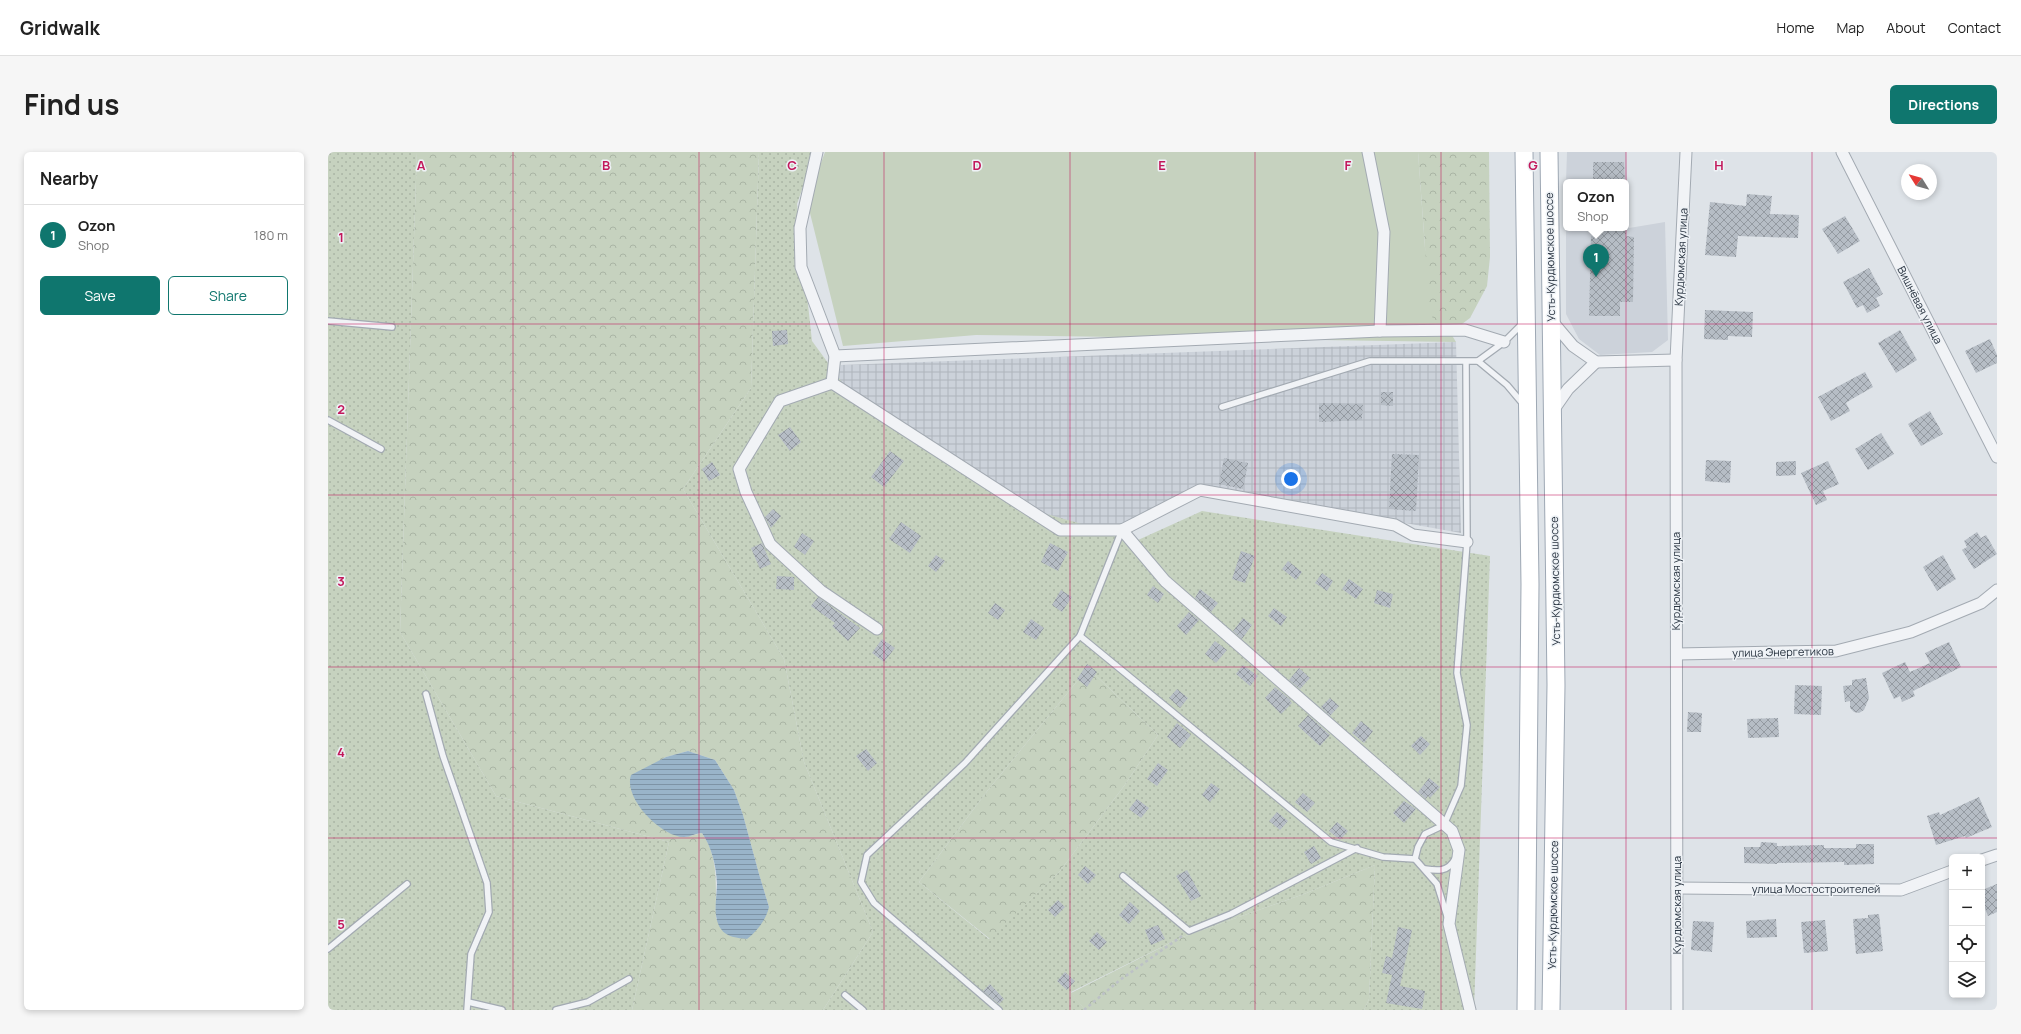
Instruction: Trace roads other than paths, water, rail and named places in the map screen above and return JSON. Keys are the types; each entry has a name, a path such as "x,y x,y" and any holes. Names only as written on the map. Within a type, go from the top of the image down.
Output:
{"main road":[{"path":"1524,152 1529,410 1530,655 1526,1010"},
{"name":"Усть-Курдюмское шоссе","path":"1549,152 1556,685 1551,1010"}],"street":[{"path":"817,152 800,228 801,267 835,356 832,383"},
{"path":"1368,152 1384,232 1380,331"},
{"name":"Курдюмская улица","path":"1677,1010 1676,360 1686,152"},
{"name":"Вишнёвая улица","path":"1842,152 1997,457"},
{"path":"1550,319 1573,346 1596,362 1676,360"},
{"path":"835,356 1380,331 1465,330 1504,342"},
{"path":"1552,412 1568,389 1596,362"},
{"path":"832,383 1060,530 1122,530 1200,490 1395,525 1413,535 1467,542"},
{"path":"832,383 780,401 739,469 746,492 770,544 821,591 877,629"},
{"path":"1122,530 1165,581 1452,831 1459,850 1450,924 1470,1010"},
{"name":"улица Энергетиков","path":"1677,654 1836,651 1911,632 1981,603 1997,590"},
{"path":"1985,859 1997,855"},
{"name":"улица Мостостроителей","path":"1677,888 1901,890 1949,872"}],"lane":[{"path":"328,320 392,327"},
{"path":"1222,407 1370,361 1478,361 1504,342 1527,320"},
{"path":"1478,361 1507,385 1529,410"},
{"path":"1415,859 1418,847 1425,834 1444,825 1461,786 1468,725 1457,673 1467,542 1466,362"},
{"path":"328,420 382,449"},
{"path":"999,1010 874,903 862,882 867,856 965,763 1080,636 1122,530"},
{"path":"1080,636 1331,842 1383,857 1415,859 1437,884 1450,924"},
{"path":"426,694 443,756 487,883 489,912 471,954 467,1010"},
{"path":"1122,876 1189,931 1231,914 1356,848"},
{"path":"1425,869 1440,872 1452,865 1459,850"},
{"path":"328,949 407,884"},
{"path":"556,1010 588,1002 629,979"},
{"path":"845,995 864,1010"},
{"path":"468,1002 502,1010"}],"water":[{"path":"688,751 715,760 734,790 743,815 769,907 761,925 747,939 732,937 726,934 718,924 716,913 716,870 711,851 702,833 684,837 665,831 646,815 638,805 633,794 630,784 631,775 666,757"}],"place":[{"name":"Ozon","path":"1596,277"}]}
